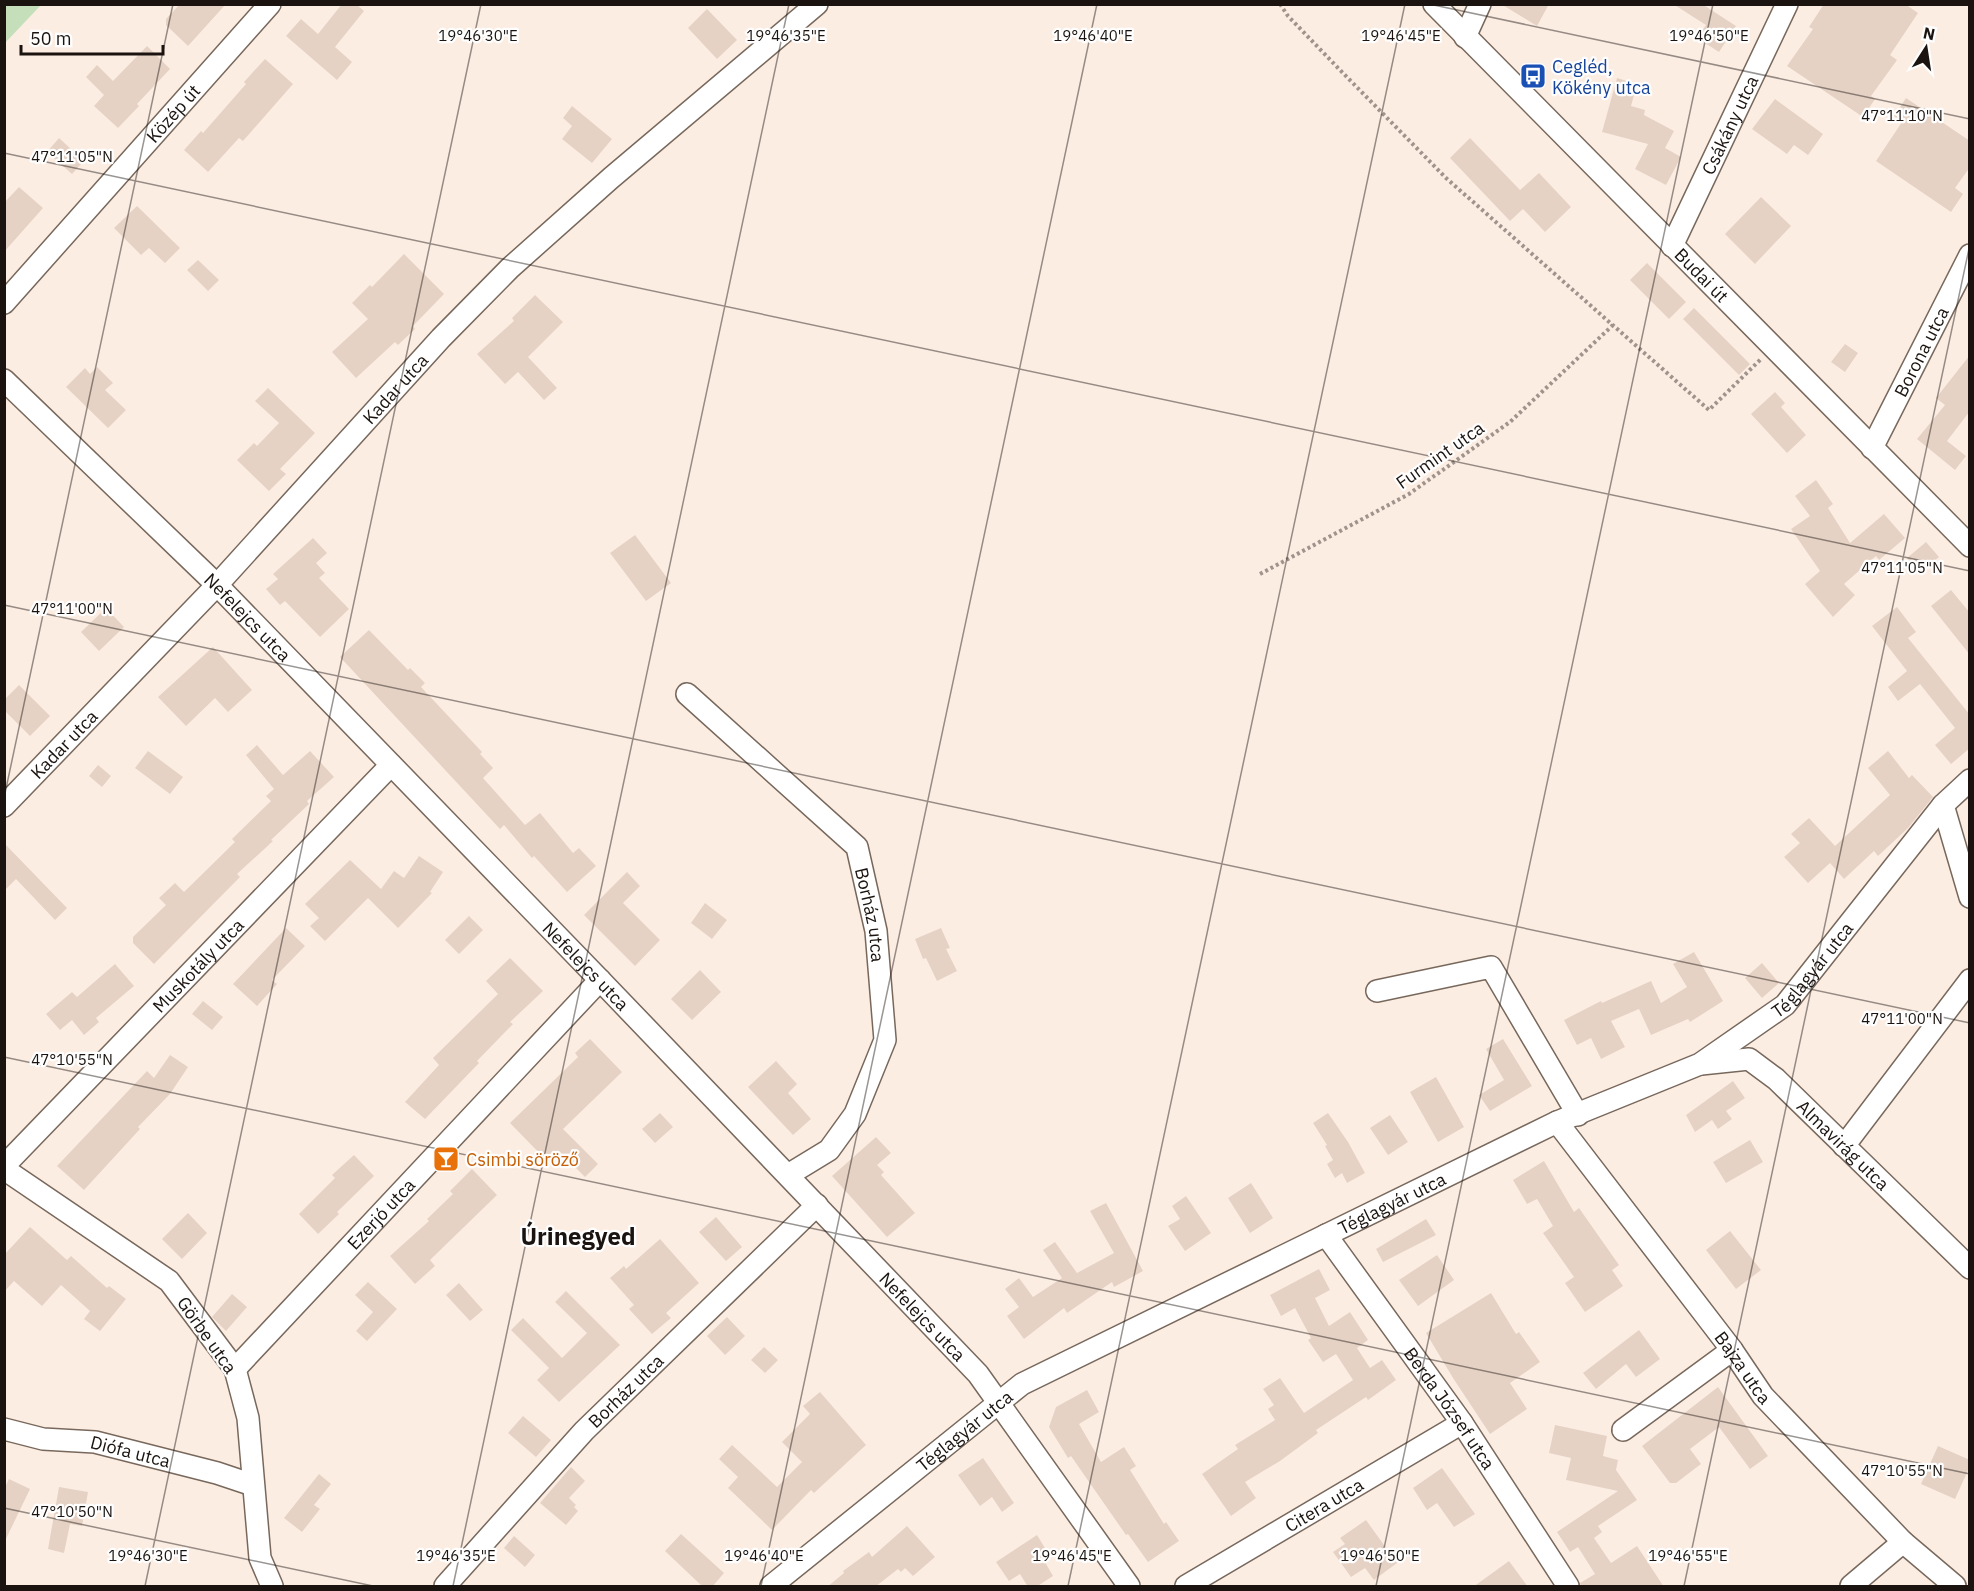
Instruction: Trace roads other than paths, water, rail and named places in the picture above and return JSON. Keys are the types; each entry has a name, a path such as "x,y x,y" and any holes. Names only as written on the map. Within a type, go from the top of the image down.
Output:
{"street":[{"name":"Közép út","path":"4,303 270,4"},
{"name":"Kadar utca","path":"4,806 217,585 441,338 510,268 611,178 817,4"},
{"name":"Budai út","path":"1434,4 1970,546"},
{"path":"1465,37 1480,4"},
{"name":"Csákány utca","path":"1672,246 1787,4"},
{"name":"Borona utca","path":"1872,448 1970,255"},
{"name":"Nefelejcs utca","path":"4,380 217,585 978,1374 1129,1587"},
{"name":"Borház utca","path":"687,694 857,847 876,931 885,1040 855,1114 829,1150 788,1175"},
{"name":"Muskotály utca","path":"4,1168 391,765"},
{"name":"Téglagyár utca","path":"771,1587 1022,1384 1557,1122 1700,1064 1785,1005 1943,805 1970,780"},
{"path":"1943,805 1970,897"},
{"path":"1377,992 1491,968 1578,1115"},
{"name":"Ezerjó utca","path":"235,1369 600,980"},
{"path":"1844,1146 1970,980"},
{"name":"Almavirág utca","path":"1700,1064 1749,1059 1776,1079 1970,1268"},
{"name":"Bajza utca","path":"1557,1122 1731,1350 1763,1396 1903,1542 1955,1587"},
{"name":"Görbe utca","path":"4,1168 169,1281 235,1369 248,1418 260,1558 272,1587"},
{"name":"Borház utca","path":"445,1587 585,1431 817,1205"},
{"name":"Berda József utca","path":"1326,1235 1462,1423 1568,1587"},
{"path":"1623,1430 1731,1350"},
{"name":"Citera utca","path":"1186,1587 1462,1423"},
{"name":"Diófa utca","path":"4,1429 43,1438 95,1442 217,1473 253,1485"},
{"path":"1851,1587 1903,1542"}],"place":[{"name":"Cegléd, Kökény utca","path":"1533,76"},
{"name":"Csimbi söröző","path":"446,1159"}],"district":[{"name":"Úrinegyed","path":"578,1236"}]}
